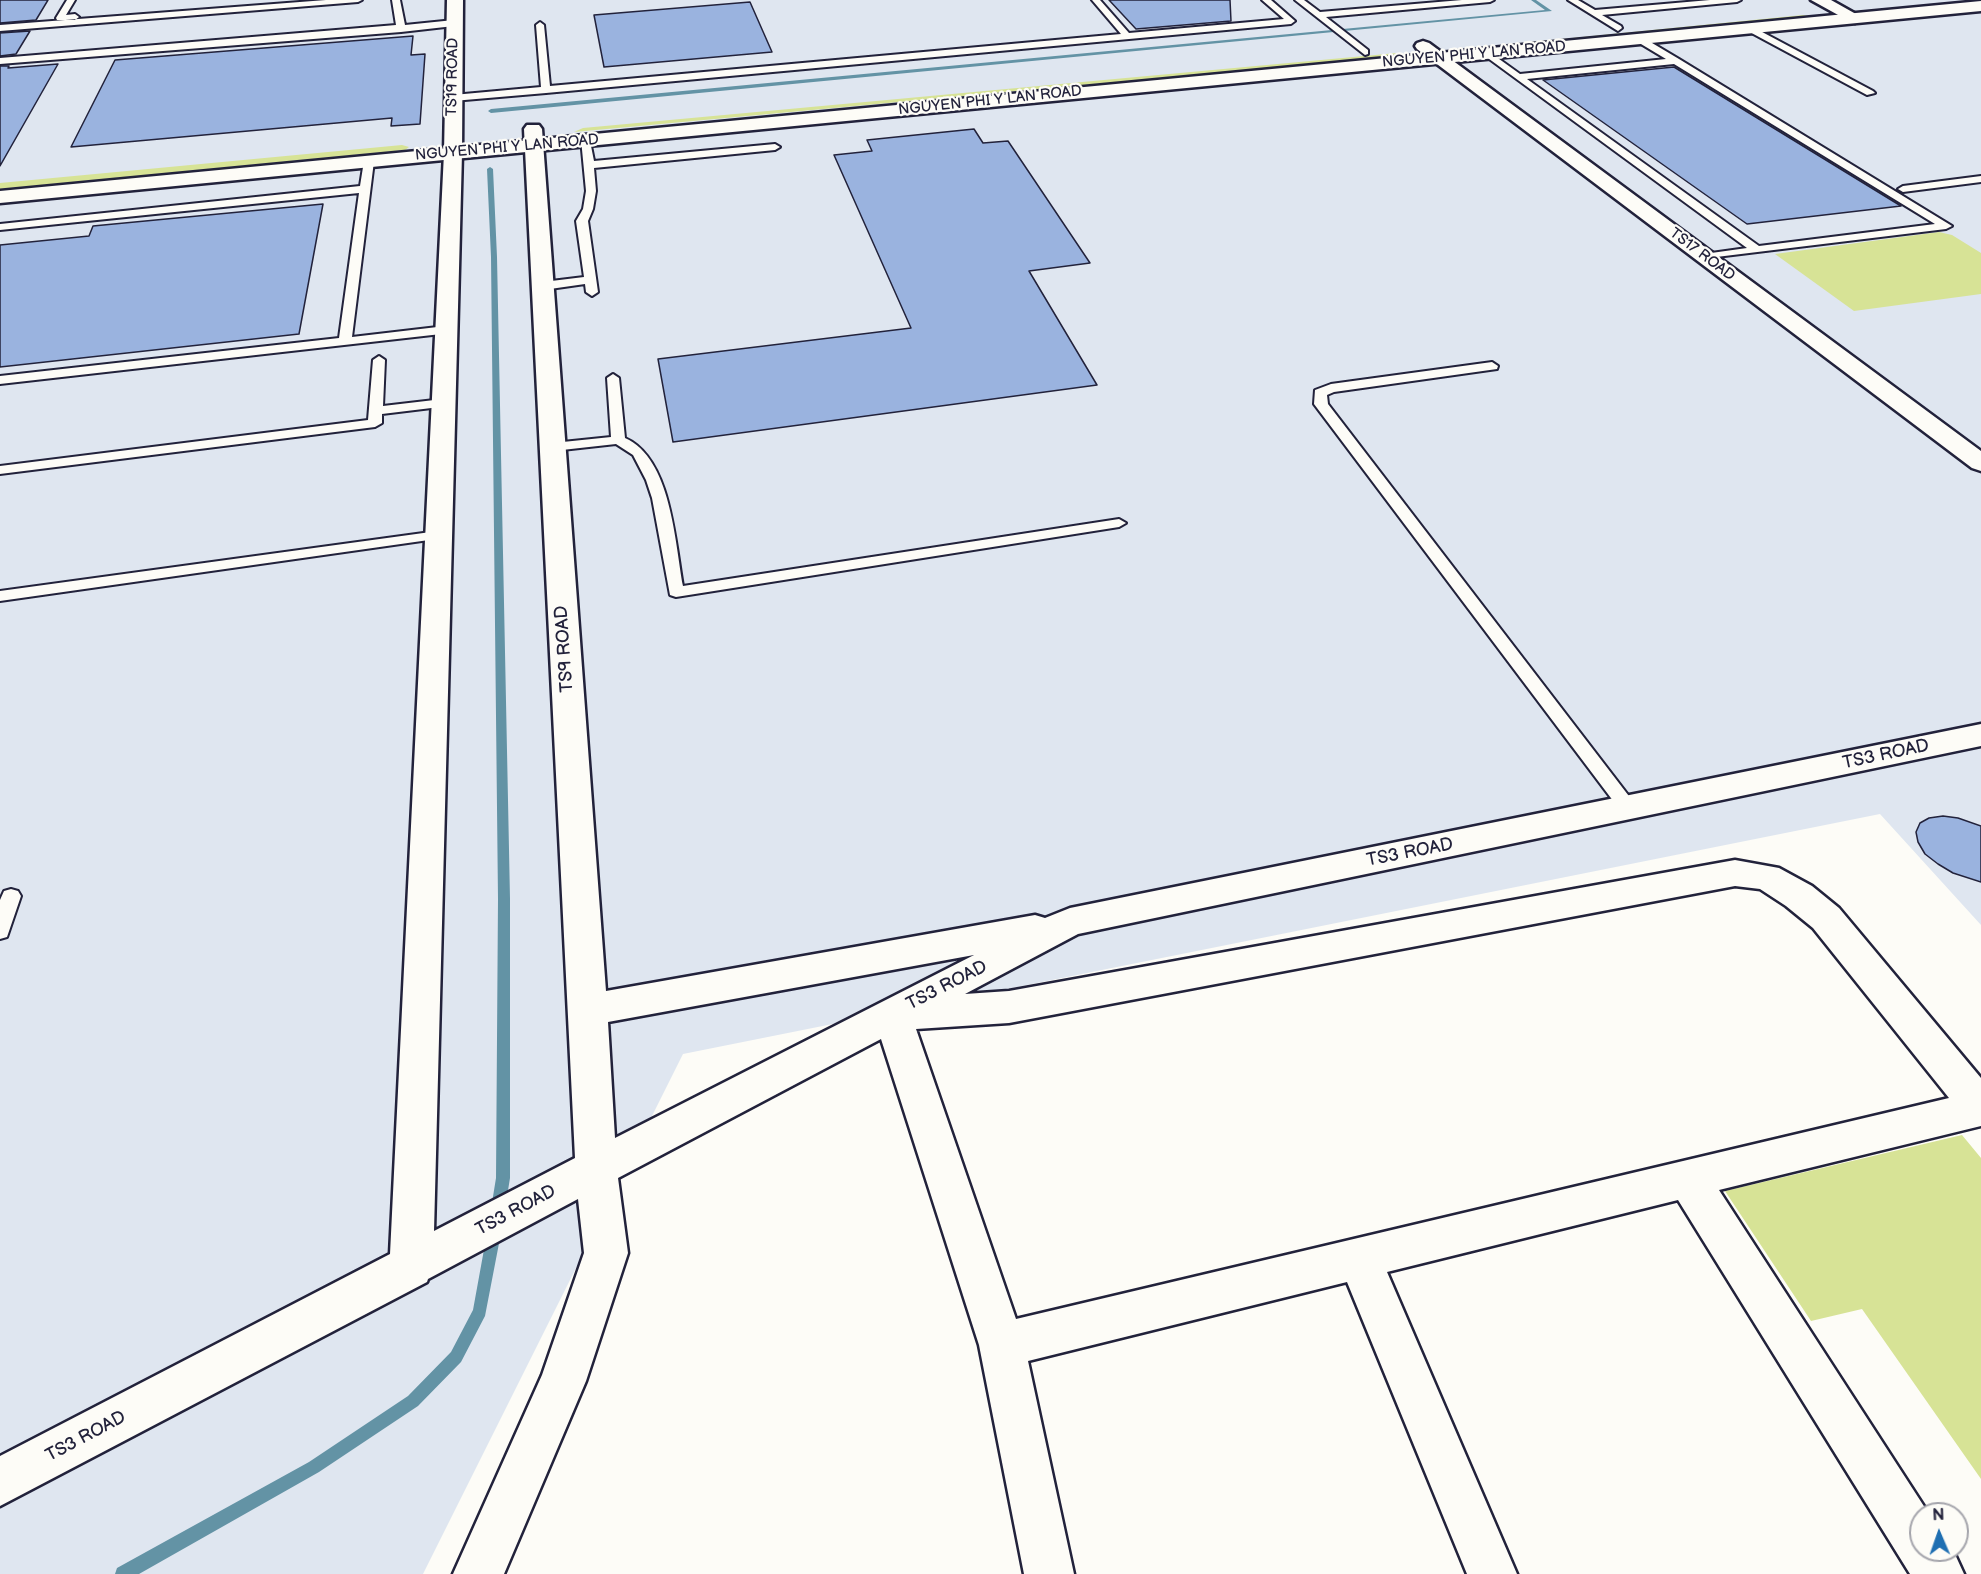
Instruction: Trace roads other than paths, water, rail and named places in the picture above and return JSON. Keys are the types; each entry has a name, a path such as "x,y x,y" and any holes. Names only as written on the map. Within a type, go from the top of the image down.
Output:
{"street":[{"name":"TS19 ROAD","path":"411,1267 446,330 449,142 453,98 455,0"},
{"name":"NGUYEN PHI Y LAN ROAD","path":"533,137 585,141 1431,52 1826,4 1913,0"},
{"path":"1826,4 1855,18"},
{"name":"NGUYEN PHI Y LAN ROAD","path":"0,197 369,161 449,142 533,137 1365,52 1485,54 1855,18 1977,9"},
{"name":"TS17 ROAD","path":"1431,52 1981,464"},
{"name":"TS9 ROAD","path":"478,1574 563,1381 606,1253 596,1170 533,137"},
{"name":"TS3 ROAD","path":"0,1482 544,1195 1070,922 1981,735"},
{"path":"1002,1345 1981,1108 1826,918 1799,896 1767,877 1735,873 1008,1007 892,1015 1002,1345 1049,1574"},
{"path":"588,1010 1070,922"},
{"path":"1688,1179 1909,1526"},
{"path":"1359,1259 1492,1574"}],"lane":[{"path":"71,0 60,18 289,0"},
{"path":"0,28 358,0"},
{"path":"396,0 401,29"},
{"path":"1096,0 1128,37"},
{"path":"453,98 1290,21 1266,0"},
{"path":"1299,0 1365,52"},
{"path":"1319,15 1490,0"},
{"path":"1572,0 1618,28"},
{"path":"1594,13 1737,0"},
{"path":"0,61 454,23"},
{"path":"540,25 546,90"},
{"path":"1749,28 1870,93"},
{"path":"1640,39 1946,226 1704,257"},
{"path":"1485,54 1757,250"},
{"path":"1518,77 1676,61"},
{"path":"543,286 591,286 582,221 588,209 591,191 585,141"},
{"path":"589,165 775,147"},
{"path":"345,341 369,161"},
{"path":"1903,189 1981,179"},
{"path":"0,227 365,189"},
{"path":"0,380 446,330"},
{"path":"0,470 375,423 378,360"},
{"path":"1492,366 1331,388 1320,393 1321,404 1629,809"},
{"path":"613,378 618,440"},
{"path":"376,411 443,403"},
{"path":"553,447 618,440 639,452 649,469 659,498 676,592 1119,523"},
{"path":"0,596 438,535"},
{"path":"0,932 11,896"}],"waterway":[{"path":"491,111 1550,11 1533,0"},
{"path":"490,169 494,257 504,899 503,1178 498,1209"},
{"path":"123,1574 314,1467 413,1401 456,1357 480,1311 494,1233"}]}
